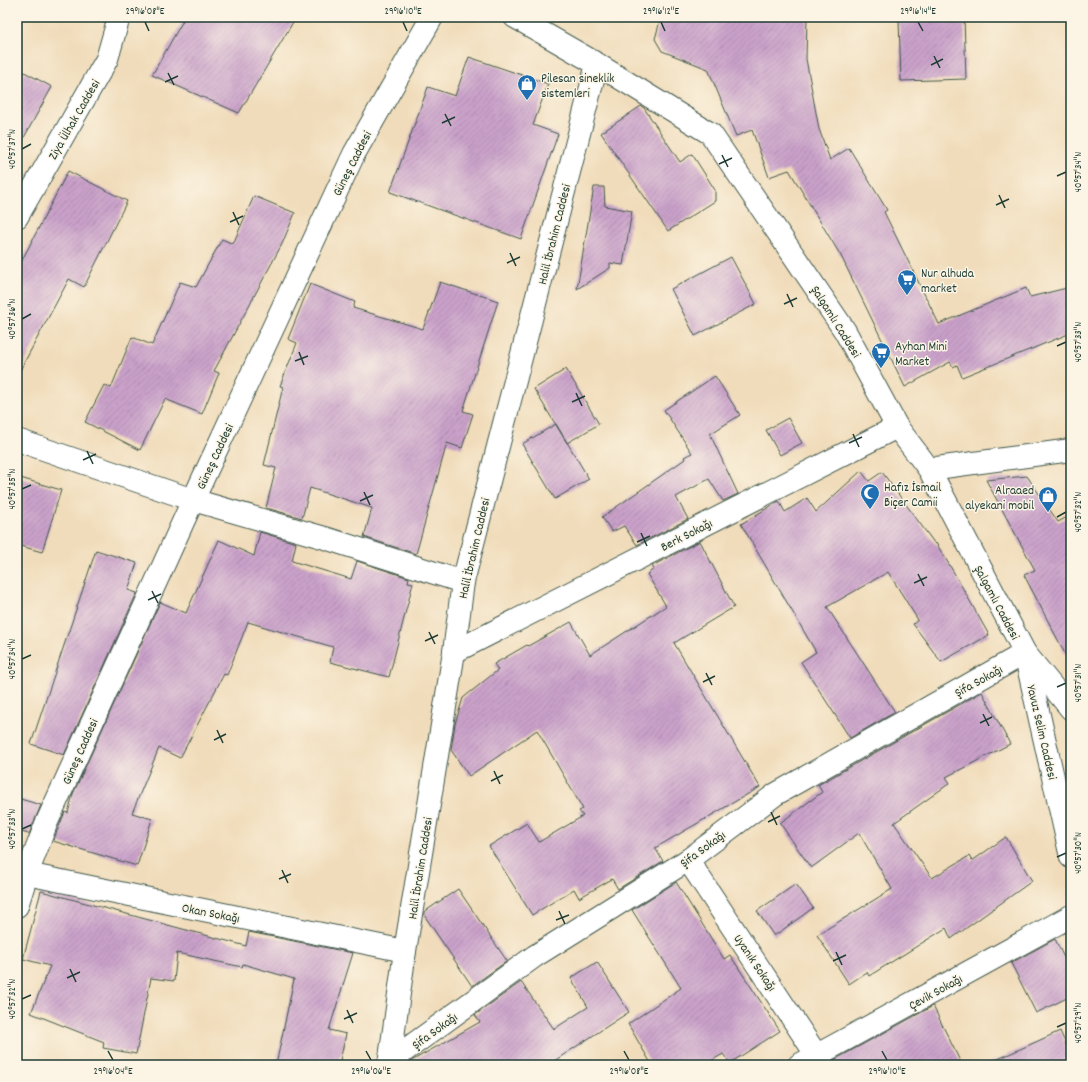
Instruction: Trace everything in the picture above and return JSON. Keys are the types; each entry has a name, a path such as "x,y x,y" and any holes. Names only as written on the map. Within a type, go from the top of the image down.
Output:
{"street":[{"name":"Ziya Ülhak Caddesi","path":"17,217 107,59 119,17"},
{"name":"Güneş Caddesi","path":"17,906 22,873 46,824 193,500 354,154 432,17"},
{"name":"Şalgamlı Caddesi","path":"515,17 597,64 711,134 845,331 897,427 928,469 1025,653 1071,709"},
{"name":"Halil İbrahim Caddesi","path":"389,1063 405,951 454,652 463,582 597,64"},
{"name":"Berk Sokağı","path":"454,652 897,427"},
{"path":"17,440 193,500 325,538 463,582"},
{"path":"928,469 1071,450"},
{"name":"Yavuz Selim Caddesi","path":"1025,653 1071,857"},
{"name":"Şifa Sokağı","path":"389,1063 535,956 688,860 776,794 1025,653"},
{"name":"Uyanık Sokağı","path":"688,860 813,1062"},
{"name":"Okan Sokağı","path":"22,873 405,951"},
{"name":"Çevik Sokağı","path":"813,1062 1071,916"}],"building":[{"path":"185,17 296,17 239,113 152,75"},
{"path":"661,17 807,17 806,59 819,129 830,160 849,148 887,210 884,212 939,324 1026,288 1030,297 1071,287 1071,333 962,377 957,365 953,367 950,362 905,387 841,256 789,170 769,177 752,130 736,136 708,69 662,51 655,39"},
{"path":"964,17 966,79 901,81 899,19"},
{"path":"469,57 548,84 533,125 558,134 521,239 390,192 428,87 455,96"},
{"path":"17,68 52,87 17,150"},
{"path":"641,106 644,108 680,162 692,154 715,190 715,201 668,231 601,133"},
{"path":"68,171 127,201 84,287 69,279 17,376 17,270"},
{"path":"594,187 604,187 605,206 632,211 623,265 610,263 610,268 577,289"},
{"path":"254,196 295,213 282,244 214,371 219,373 202,414 165,399 140,450 85,422 104,385 111,388 132,337 152,345 180,282 196,287 222,239 233,244"},
{"path":"731,257 756,304 695,336 671,289"},
{"path":"440,282 498,301 463,411 473,414 462,448 447,443 416,554 364,537 372,508 310,488 302,518 266,508 276,468 264,465 283,387 280,386 297,343 288,339 310,284 355,302 353,308 423,329"},
{"path":"566,369 599,424 567,443 534,389"},
{"path":"715,376 740,415 710,434 738,494 723,501 709,479 676,497 688,519 637,545 624,526 612,532 602,517 685,459 684,457 692,453 664,410"},
{"path":"788,418 802,443 780,455 766,430"},
{"path":"556,424 589,479 555,499 522,444"},
{"path":"861,471 869,481 882,472 935,544 936,543 989,635 941,662 913,624 918,620 888,572 827,607 895,712 850,738 801,662 816,652 741,524 779,501 785,512 807,498 816,512"},
{"path":"1027,476 1058,522 1071,515 1071,665 1024,575 1035,570 986,480"},
{"path":"17,477 61,490 42,552 17,545"},
{"path":"260,532 296,543 292,561 351,579 357,561 409,578 408,582 413,583 389,677 330,662 333,647 248,622 227,675 224,674 180,758 159,748 132,813 152,819 137,866 53,841 65,812 68,813 73,794 160,602 186,613 219,540 254,556"},
{"path":"700,541 734,607 674,643 760,787 655,848 663,861 618,889 612,879 579,898 574,889 532,915 489,846 527,823 539,842 583,816 579,811 583,809 537,730 469,776 451,750 455,724 463,698 498,670 494,664 571,622 590,655 666,606 647,574 654,569 652,566"},
{"path":"96,550 137,563 128,590 137,593 64,755 31,744"},
{"path":"982,692 1010,744 946,777 950,783 894,823 932,878 969,856 972,861 1006,837 1032,881 951,939 946,928 869,976 867,972 849,984 817,935 892,889 859,833 811,868 780,823 822,792 818,785"},
{"path":"17,798 41,805 29,834 17,831"},
{"path":"676,882 724,959 730,955 780,1031 730,1063 723,1054 704,1065 652,1065 628,1024 681,988 632,910"},
{"path":"796,884 813,908 774,936 757,911"},
{"path":"458,889 507,961 472,986 424,915 424,912"},
{"path":"41,891 246,946 249,932 353,953 329,1030 346,1034 339,1065 276,1065 294,979 243,964 242,967 177,953 174,981 151,978 136,1054 103,1048 104,1042 31,1013 50,966 23,959"},
{"path":"1055,939 1071,972 1071,996 1036,1013 1011,963"},
{"path":"597,962 629,1012 548,1065 406,1065 480,1022 475,1015 521,982 554,1029 588,1007 571,978"},
{"path":"933,1006 962,1065 835,1065 834,1060"},
{"path":"1060,1031 1071,1056 1071,1065 985,1065"}],"place":[{"name":"Pilesan sineklik sistemleri","path":"527,101"},
{"name":"Nur alhuda market","path":"907,296"},
{"name":"Ayhan Mini Market","path":"881,369"},
{"name":"Hafız İsmail Biçer Camii","path":"870,510"},
{"name":"Alraaed alyekani mobil","path":"1048,513"}]}
